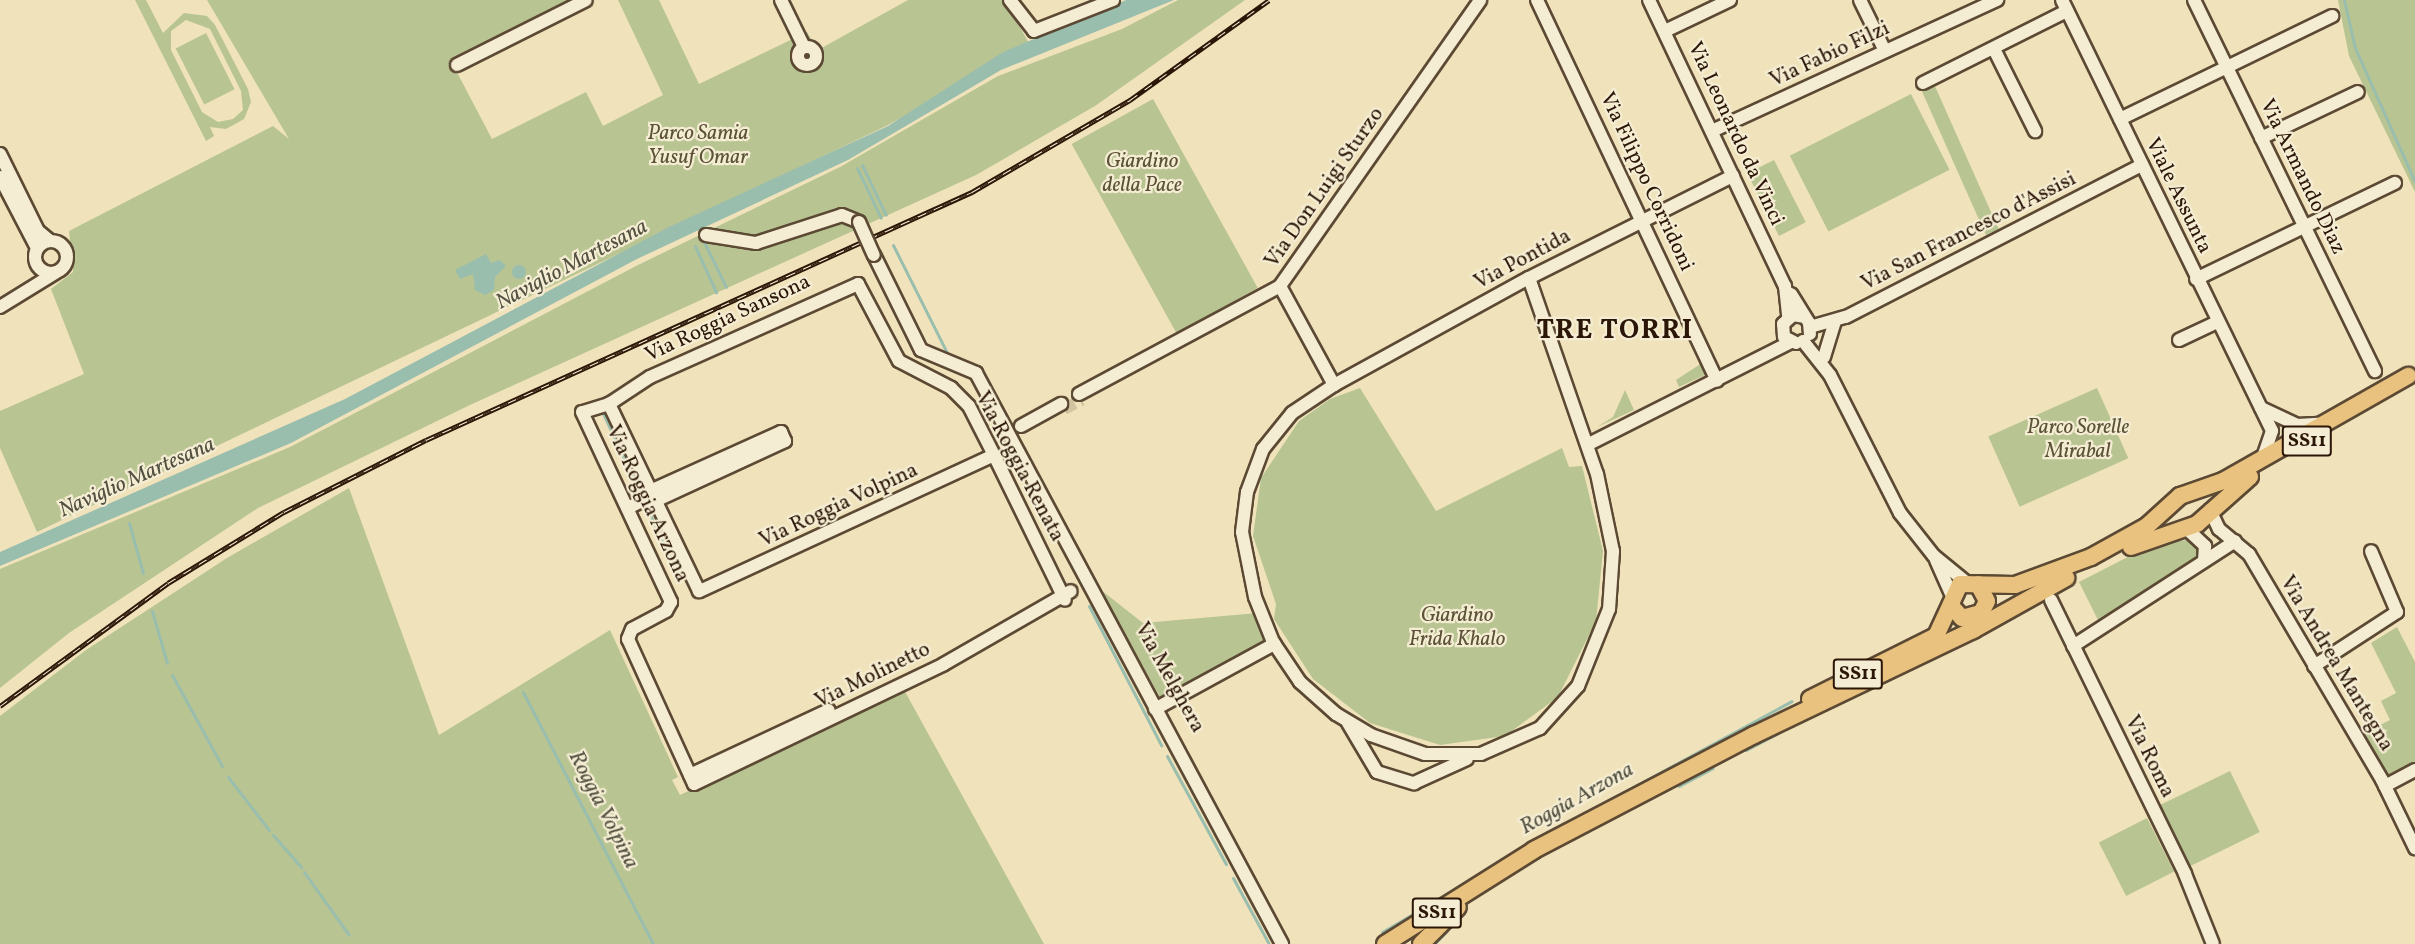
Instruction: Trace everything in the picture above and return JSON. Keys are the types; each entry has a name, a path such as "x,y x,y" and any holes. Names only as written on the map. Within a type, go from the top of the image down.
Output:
{"main road":[{"name":"SS11","path":"1754,735 1810,699 1936,636 1951,600 1972,583 2015,585 2048,575 2129,537 2168,509 2180,496 2198,492 2411,374"},
{"name":"SS11","path":"1912,661 1976,615 2183,529 2210,510 2235,487 2411,374"},
{"path":"2198,492 2210,510"},
{"path":"2168,509 2183,529"},
{"name":"SS11","path":"1385,944 1488,880 1754,735 1912,661 2066,578"},
{"path":"1951,600 1976,615 1987,597 1972,583"},
{"name":"SS11","path":"1421,944 1488,880"}],"street":[{"path":"457,65 586,0"},
{"path":"781,0 804,47"},
{"path":"1010,0 1030,30 1107,1"},
{"name":"Via Don Luigi Sturzo","path":"1081,397 1280,286 1480,0"},
{"name":"Via Filippo Corridoni","path":"1537,0 1644,219 1717,381"},
{"name":"Via Leonardo da Vinci","path":"1649,0 1785,286 1808,325 1830,375 1900,513 1934,556 1972,583"},
{"path":"1665,31 1730,0"},
{"path":"1860,0 1884,51"},
{"name":"Via Fabio Filzi","path":"1712,130 1997,0"},
{"name":"Via Armando Diaz","path":"2194,0 2374,372"},
{"path":"1923,83 1994,49 2065,6"},
{"name":"Viale Assunta","path":"2065,6 2273,434 2263,457"},
{"path":"2120,119 2332,16"},
{"path":"1994,49 2035,131"},
{"path":"2262,138 2358,92"},
{"path":"0,154 38,231 67,252 65,265 48,271 34,289 0,307"},
{"name":"Via San Francesco d'Assisi","path":"1788,317 1808,325 1835,321 2142,165"},
{"name":"Via Pontida","path":"1347,722 1305,687 1274,644 1246,560 1245,497 1273,435 1301,406 1334,385 1529,278 1733,176"},
{"path":"0,177 37,248 35,259 48,271"},
{"path":"2196,279 2395,183"},
{"name":"Via Melghera","path":"706,235 756,243 842,215 859,222 919,348 933,359 976,373 1288,944"},
{"path":"37,248 49,240"},
{"path":"1347,722 1377,772 1414,783 1474,755 1515,743 1551,719 1578,686 1601,638 1612,595 1613,551 1588,444 1529,278"},
{"name":"Via Roggia Sansona","path":"582,412 612,400 850,283 860,285"},
{"name":"Via Roggia Renata","path":"860,285 893,354 961,396 1066,594"},
{"path":"1280,286 1334,385"},
{"name":"Via Leonardo da Vinci","path":"1785,286 1788,317"},
{"path":"1788,317 1792,339"},
{"path":"1824,357 1835,321"},
{"path":"2179,340 2217,322"},
{"path":"1588,444 1743,368 1792,339 1808,325"},
{"name":"Via Leonardo da Vinci","path":"1792,339 1830,375"},
{"name":"Via Roggia Arzona","path":"612,400 651,497 699,591"},
{"path":"1021,426 1060,408"},
{"path":"2261,408 2297,425 2319,424"},
{"name":"Via Roggia Arzona","path":"582,412 671,602 666,611 633,628"},
{"path":"628,508 781,432 785,441 651,497"},
{"name":"Via Roggia Volpina","path":"699,591 994,455"},
{"name":"Via Andrea Mantegna","path":"2210,510 2219,529 2235,541 2314,666 2385,786 2415,848"},
{"path":"2183,529 2206,549 2204,561"},
{"path":"2073,646 2235,541"},
{"path":"2314,666 2397,612 2371,551"},
{"name":"Via Leonardo da Vinci","path":"1934,556 1951,600"},
{"name":"Via Molinetto","path":"633,628 629,641 692,780 1090,582"},
{"name":"Via Roma","path":"2051,600 2212,942"},
{"path":"1158,707 1274,644"},
{"name":"Via Melghera","path":"1158,707 1282,944"},
{"path":"1347,722 1418,752 1474,755"},
{"path":"2385,786 2415,770"}],"green space":[{"path":"135,0 146,0 163,33 184,13 207,16 215,25 248,89 251,102 244,119 226,129 210,127 214,136 206,141","holes":["186,20 210,29 241,91 243,110 233,119 218,122 202,112 171,50 171,31"]},
{"name":"Parco Samia Yusuf Omar","path":"207,0 569,0 451,61 492,139 586,92 603,126 663,95 618,0 659,0 699,84 807,32 818,50 908,0 1005,0 1031,47 886,126 37,532 0,448 0,411 84,374 51,289 73,272 69,231 273,126 289,139"},
{"path":"1178,0 1245,0 1095,106 976,175 470,405 258,508 69,633 0,688 0,569 290,447 638,265 840,167 998,76 1122,29"},
{"path":"2338,0 2415,0 2415,192 2349,56"},
{"path":"206,33 235,89 204,105 176,48"},
{"path":"1934,84 1999,229 1986,235 1921,90"},
{"path":"1911,94 1950,170 1828,231 1790,156"},
{"name":"Giardino della Pace","path":"1153,99 1258,288 1176,333 1072,144"},
{"path":"1774,160 1806,222 1779,236 1747,174"},
{"path":"1702,363 1707,374 1679,387 1676,380"},
{"name":"Giardino Frida Khalo","path":"1360,388 1436,511 1562,448 1569,467 1582,466 1603,551 1596,621 1558,697 1505,736 1440,745 1370,723 1313,679 1274,619 1276,604 1253,536 1261,478 1299,421 1330,399"},
{"name":"Parco Sorelle Mirabal","path":"2097,388 2128,458 2020,507 1988,436"},
{"path":"1625,390 1634,410 1597,427 1613,417"},
{"path":"349,488 439,735 610,630 678,777 672,780 680,795 903,688 1044,944 0,944 0,716 86,650 227,558"},
{"path":"2191,540 2198,547 2196,557 2099,622 2079,582 2157,542"},
{"path":"1101,590 1143,623 1258,613 1270,640 1161,699"},
{"path":"2397,627 2415,662 2415,766 2385,781 2362,734 2390,720 2381,701 2396,693 2371,643"},
{"path":"2230,771 2260,832 2188,867 2158,806"},
{"path":"2147,818 2174,871 2126,896 2099,843"}],"shaded area":[{"path":"1126,0 1174,0 1001,70 848,160 637,259 291,443 0,566 0,552 345,399 669,227 888,126 1003,52"},
{"path":"486,254 491,263 500,260 506,266 495,277 494,290 485,295 475,290 473,274 460,279 455,270"},
{"path":"519,265 524,267 526,272 524,277 519,279 514,277 512,272 514,267"}],"waterway":[{"name":"Roggia Arzona","path":"2344,0 2355,48 2415,182"},
{"path":"862,165 886,215"},
{"name":"Roggia Arzona","path":"857,168 881,218"},
{"path":"704,242 726,287"},
{"name":"Roggia Arzona","path":"893,245 947,353"},
{"name":"Roggia Volpina","path":"695,246 716,292"},
{"name":"Roggia Volpina","path":"602,411 640,493"},
{"name":"Roggia Volpina","path":"647,508 679,576"},
{"path":"129,523 143,573"},
{"name":"Roggia Arzona","path":"1089,606 1161,745"},
{"path":"152,611 167,663"},
{"path":"172,675 222,766"},
{"name":"Roggia Volpina","path":"523,692 653,944"},
{"name":"Roggia Arzona","path":"1556,829 1792,701"},
{"path":"1746,750 1780,732"},
{"name":"Roggia Arzona","path":"1167,756 1226,864"},
{"path":"1679,786 1713,768"},
{"path":"228,777 269,830"},
{"path":"273,835 301,867"},
{"path":"304,872 349,935"},
{"name":"Roggia Arzona","path":"1382,932 1478,876"},
{"name":"Roggia Arzona","path":"1233,878 1269,944"},
{"path":"1434,944 1447,931"}],"tunnel":[{"path":"1064,409 1082,400"}],"railway":[{"path":"0,706 168,583 284,512 426,440 972,192 1130,100 1269,0"}],"district":[{"name":"TRE TORRI","path":"1615,332"}],"water label":[{"name":"Naviglio Martesana","path":"572,265"},
{"name":"Naviglio Martesana","path":"137,478"}]}
